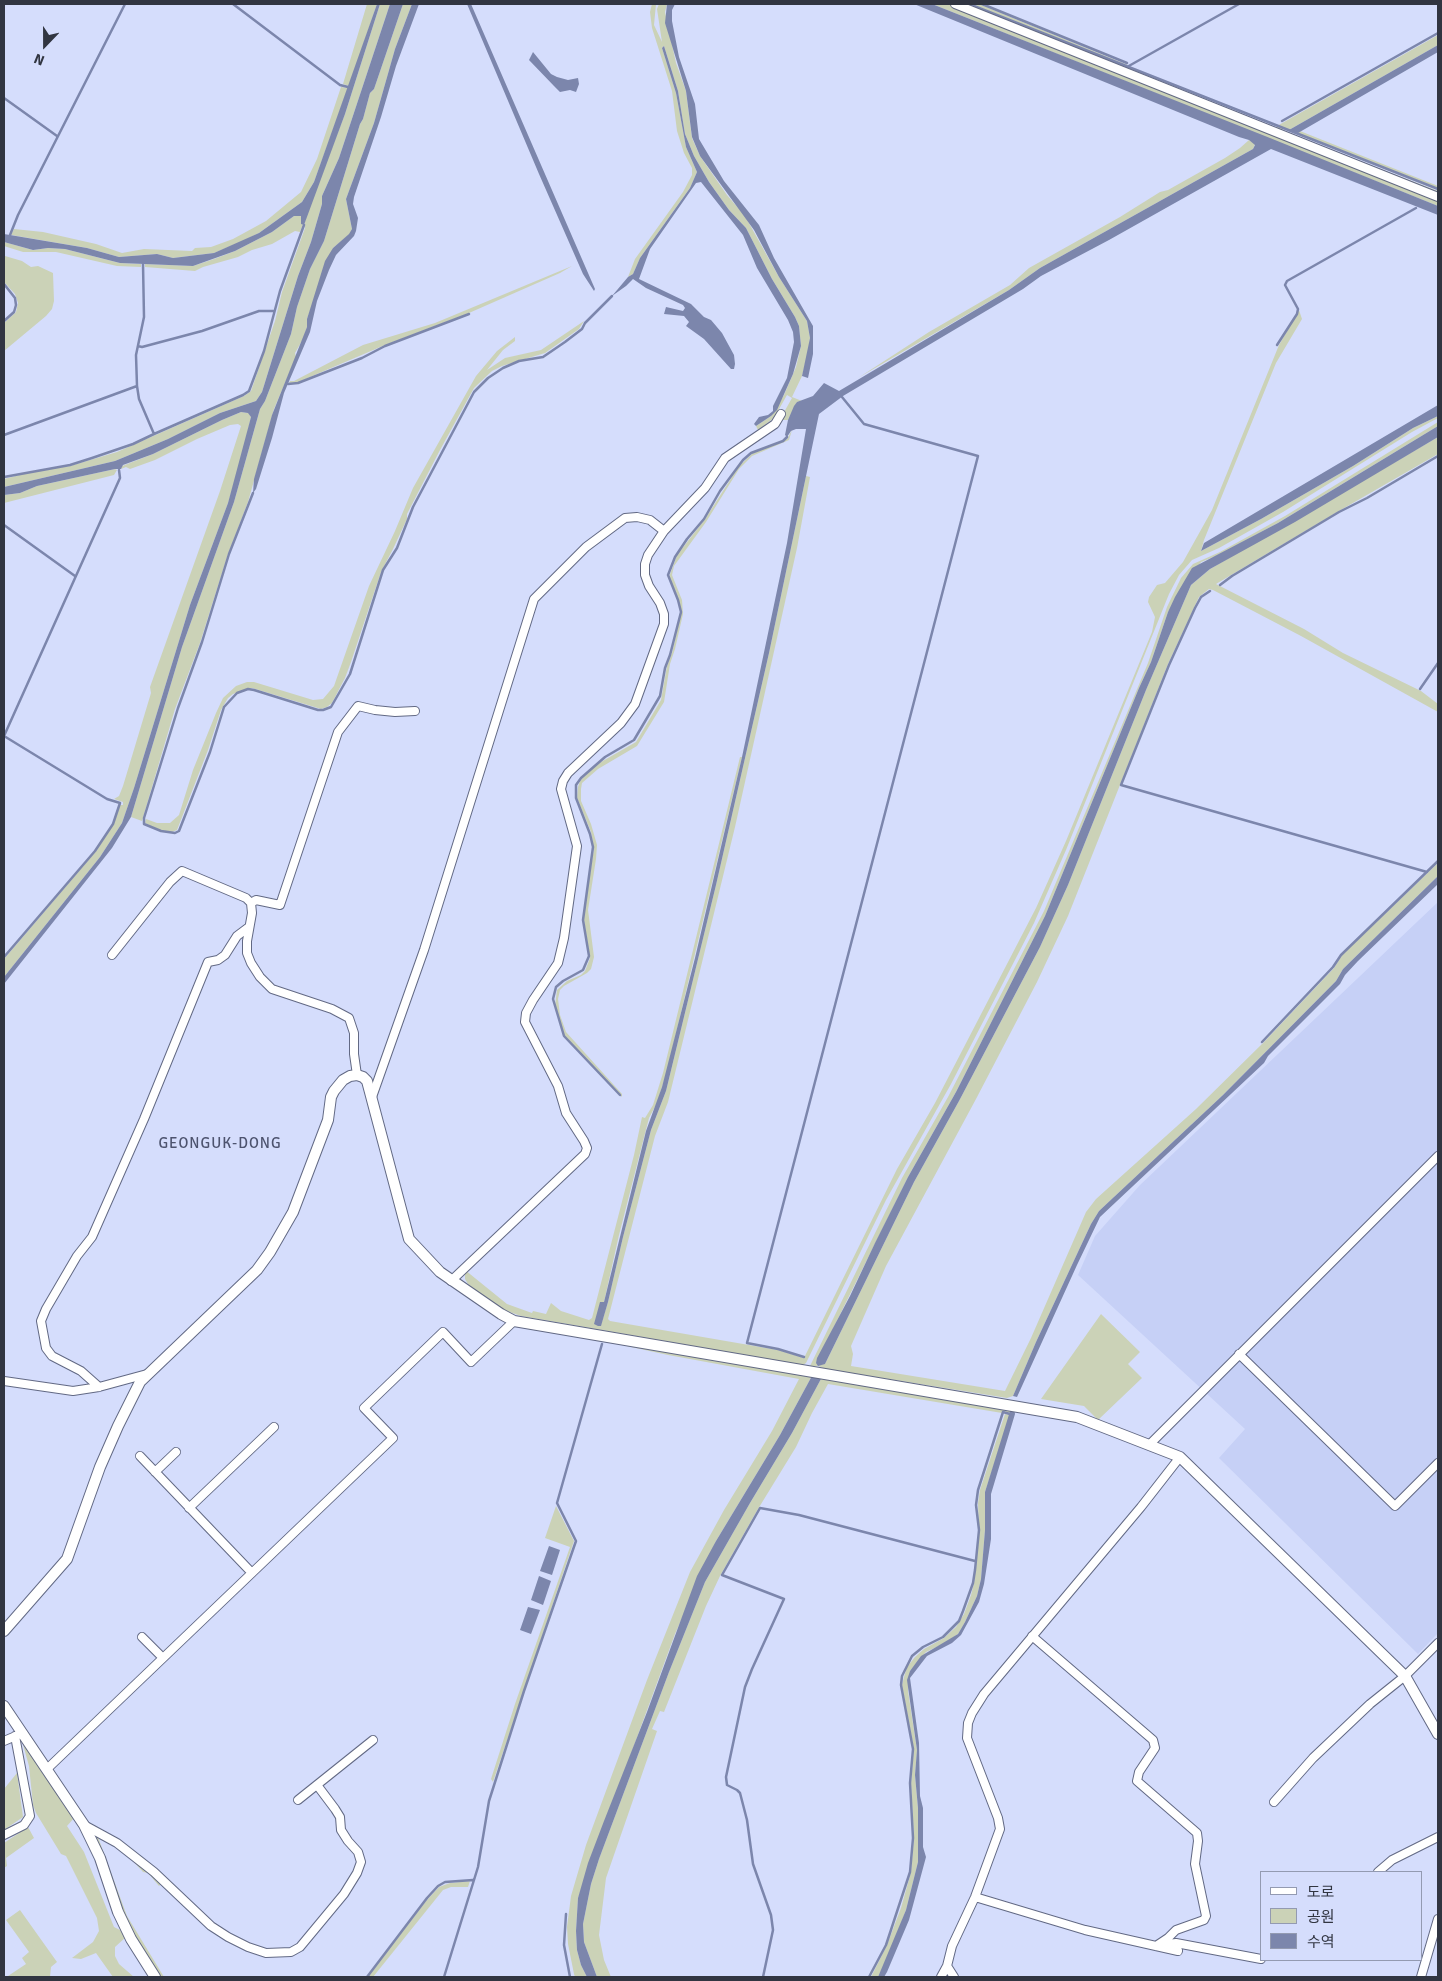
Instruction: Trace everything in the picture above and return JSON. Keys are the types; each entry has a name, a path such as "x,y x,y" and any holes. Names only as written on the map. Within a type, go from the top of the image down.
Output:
{"street":[{"path":"956,4 1438,197"},
{"path":"451,1280 586,1154 584,1141 566,1113 558,1086 525,1022 526,1013 558,962 564,938 577,846 562,790 563,781 568,773 621,723 635,704 664,624 664,614 660,603 649,586 645,575 645,564 648,555 664,531 705,488 725,458 775,424 782,414"},
{"path":"372,1096 424,950 534,600 586,548 625,518 636,517 650,520 664,531"},
{"path":"251,903 256,900 280,905 338,732 358,706 395,712 415,711"},
{"path":"112,955 170,882 182,871 246,898 251,903 252,913 247,952 260,977 272,988 332,1009 349,1018 354,1033 357,1075"},
{"path":"99,1387 81,1371 52,1356 46,1348 42,1321 46,1310 72,1264 92,1237 144,1120 208,962 218,960 225,955 236,936 249,927"},
{"path":"4,1631 67,1560 100,1467 140,1382 257,1270 270,1252 297,1203 328,1120 331,1097 343,1080 357,1075 368,1081 409,1239 440,1272 514,1321 1077,1417 1180,1457 1405,1676 1438,1734"},
{"path":"1149,1445 1438,1156"},
{"path":"47,1769 394,1438 364,1408 378,1394 443,1332 471,1362 514,1321"},
{"path":"1239,1354 1395,1506 1438,1463"},
{"path":"4,1382 73,1391 99,1387 147,1374"},
{"path":"189,1508 274,1427"},
{"path":"155,1472 176,1452"},
{"path":"140,1456 252,1573"},
{"path":"941,1977 947,1966 952,1946 975,1898 1000,1829 998,1818 967,1738 968,1723 977,1703 1142,1507 1180,1457"},
{"path":"1032,1636 1154,1740 1155,1748 1139,1772 1137,1781 1197,1833 1198,1841 1195,1864 1206,1916 1204,1920 1176,1930 1156,1946"},
{"path":"142,1637 163,1658"},
{"path":"1274,1802 1313,1758 1370,1704 1405,1676 1438,1643"},
{"path":"4,1706 19,1734 47,1769 84,1825 100,1858 118,1912 131,1939 155,1977"},
{"path":"4,1741 19,1734"},
{"path":"4,1835 24,1825 30,1816 19,1734"},
{"path":"298,1800 372,1740"},
{"path":"84,1825 117,1843 154,1872 212,1926 228,1937 266,1953 291,1952 300,1946 344,1894 357,1873 361,1862 358,1852 341,1830 340,1818 335,1809 317,1786"},
{"path":"1379,1871 1392,1860 1438,1837"},
{"path":"975,1898 1085,1930 1178,1951"},
{"path":"1421,1977 1438,1920"},
{"path":"1156,1946 1176,1943 1260,1959"},
{"path":"947,1966 954,1977"}],"shaded area":[{"path":"1438,902 1438,1633 1418,1654 1219,1458 1245,1429 1078,1275 1095,1236 1140,1185"}],"green space":[{"path":"367,4 377,4 349,86 343,84"},
{"path":"380,4 390,4 339,158 322,196 322,204 311,242 298,276 262,392 256,401 220,413 168,439 115,461 4,487 4,479 39,470 70,466 117,452 244,396 251,391 275,321 282,292 305,228 304,225 309,207 345,114"},
{"path":"403,4 412,4 395,49 374,123 346,199 352,229 350,234 333,248 307,319 307,327 303,339 295,353 296,357 274,409 248,502 228,554 200,643 175,709 142,821 131,817 182,647 234,502 260,409 265,401 291,334 297,307 310,269 324,241 370,93 374,89"},
{"path":"652,4 656,4 654,25 662,42 657,9 659,4 667,4 665,12 676,63 686,91 692,138 700,156 727,195 745,216 779,277 807,321 810,338 808,352 802,376 792,397 802,401 797,402 788,420 783,420 783,414 792,398 787,395 774,418 758,430 756,426 771,416 784,395 796,367 801,346 799,326 746,228 729,210 709,182 694,156 685,134 678,91 664,46 662,48 676,93 686,147 697,172 690,188 640,258 633,274 628,277 635,259 683,192 692,175 692,168 684,153 677,131 672,91 652,28 650,12"},
{"path":"932,4 951,4 1438,198 1438,206"},
{"path":"960,4 965,4 1277,129 1277,126 1438,35 1438,45 1289,130 1283,128 1282,131 1438,191 1438,194"},
{"path":"972,4 979,4 1128,65 1126,66"},
{"path":"341,87 348,88 314,182 302,202 259,233 243,241 214,253 173,258 157,254 119,257 87,248 11,235 14,229 43,232 96,244 122,253 144,249 192,251 195,248 211,247 233,239 266,221 301,192 317,159"},
{"path":"1300,131 1438,186 1438,188 1298,133"},
{"path":"1249,140 1255,144 1253,149 1040,268 1009,290 858,378 929,332 1010,285 1029,268 1120,217 1160,192 1168,190 1225,158"},
{"path":"294,216 301,216 301,223 303,224 300,232 295,231 272,244 252,250 238,257 195,271 145,267 145,264 193,266 214,259 235,251 272,232"},
{"path":"4,242 33,250 48,248 65,249 120,263 141,264 141,267 117,266 56,252 23,252 4,246"},
{"path":"5,256 22,261 31,267 38,266 53,273 54,301 52,309 46,316 4,351 4,323 16,312 18,303 15,294 4,282"},
{"path":"572,266 469,313 385,345 296,383 289,383 363,345 435,323"},
{"path":"1299,310 1302,319 1276,363 1201,551 1353,466 1413,428 1438,416 1438,418 1412,432 1283,512 1219,548 1192,560 1179,575 1169,594 1066,850 1034,923 951,1084 886,1200 806,1363 803,1365 521,1316 501,1309 468,1284 465,1279 465,1270 507,1304 532,1313 533,1311 546,1314 551,1303 561,1311 589,1320 592,1318 642,1117 645,1118 653,1105 663,1073 740,757 742,757 667,1071 657,1103 649,1118 619,1235 604,1302 601,1325 651,1130 666,1091 716,885 769,653 806,476 810,477 797,548 735,827 668,1102 655,1136 608,1319 610,1321 778,1350 804,1358 897,1169 935,1103 1036,908 1066,841 1152,632 1155,617 1148,602 1149,597 1157,585 1165,583 1183,562 1212,510 1279,345"},
{"path":"584,321 579,329 545,353 502,366 492,371 474,388 407,514 407,519 381,572 345,678 332,703 321,709 252,688 233,694 228,698 221,710 208,750 177,830 172,832 159,830 145,823 146,819 157,823 170,823 179,815 193,770 216,713 223,698 236,686 247,682 254,682 313,700 323,699 334,686 369,586 413,488 476,376 497,351 515,337 515,341 503,350 487,370 505,358 541,350"},
{"path":"241,412 249,413 251,417 241,460 228,503 190,605 122,823 100,857 4,977 4,959 97,850 114,823 120,805 123,805 123,802 114,799 119,796 123,786 151,693 150,687 220,491 241,426 238,424 230,425 155,460 130,469 126,467 121,469 122,466 153,454"},
{"path":"1438,422 1438,426 1278,523 1201,562 1168,612 1151,662 1045,916 956,1092 908,1177 816,1363 825,1364 914,1182 1040,947 1068,885 1146,690 1191,585 1210,569 1438,437 1438,454 1216,584 1304,629 1343,653 1421,691 1438,704 1438,712 1301,636 1213,590 1209,589 1199,597 1168,664 1068,916 1037,982 886,1266 851,1346 853,1354 851,1366 1005,1391 1031,1338 1086,1212 1096,1199 1196,1109 1263,1043 1334,968 1342,955 1438,863 1438,876 1343,969 1336,981 1223,1095 1099,1211 1091,1224 1036,1342 1013,1396 1007,1398 810,1366 902,1178 948,1097 1044,911 1148,663 1167,607 1181,578 1193,564 1220,552 1285,516"},
{"path":"792,430 789,440 752,456 739,469 706,522 674,566 672,575 682,600 683,614 670,664 664,702 637,746 598,769 582,783 581,801 591,824 597,845 588,910 594,957 591,969 587,973 560,990 558,999 560,1015 566,1032 622,1094 622,1097 564,1035 555,1006 557,990 567,981 581,975 585,971 590,958 584,920 594,849 591,832 577,798 578,787 580,781 594,766 636,742 661,700 667,666 672,653 681,613 677,595 669,577 677,555 705,519 739,466 753,453 787,439"},
{"path":"117,470 114,475 4,503 4,495 20,493 37,486"},
{"path":"1101,1314 1140,1352 1128,1364 1142,1378 1098,1420 1084,1406 1041,1399"},
{"path":"533,1325 813,1374 780,1435 716,1541 675,1634 578,1898 577,1950 587,1977 575,1977 568,1944 567,1927 571,1896 586,1845 647,1680 690,1572 724,1510 772,1431 799,1379 668,1355 599,1340 528,1329"},
{"path":"822,1377 1011,1408 1010,1413 1003,1411 1002,1413 828,1384 796,1447 720,1576 706,1606 664,1712 660,1711 652,1729 657,1731 606,1878 599,1935 604,1960 611,1977 597,1977 584,1942 583,1924 591,1884 669,1672 705,1582 792,1433"},
{"path":"1005,1414 1010,1415 985,1492 985,1530 981,1579 977,1596 958,1634 926,1652 910,1671 908,1691 917,1750 915,1775 918,1808 918,1862 906,1910 895,1939 878,1977 871,1977 887,1945 901,1908 911,1872 914,1838 911,1783 914,1749 902,1685 907,1667 915,1657 924,1649 944,1638 956,1627 964,1614 974,1583 979,1536 978,1503 980,1490"},
{"path":"556,1506 574,1541 493,1782 491,1779 515,1704 570,1547 545,1538"},
{"path":"22,1741 75,1817 67,1826 84,1852 114,1927 124,1932 126,1937 115,1947 115,1956 119,1964 134,1977 113,1977 96,1953 81,1959 72,1958 93,1942 99,1931 97,1918 66,1856 61,1854 36,1813 33,1805 29,1766"},
{"path":"17,1773 23,1817 4,1830 4,1789"},
{"path":"28,1827 34,1838 6,1858 7,1866 4,1868 4,1843"},
{"path":"97,1834 108,1840 146,1868 161,1884 159,1886 148,1873 143,1872 132,1860 110,1843 98,1837 127,1916 164,1977 160,1977 128,1924 94,1835"},
{"path":"470,1881 468,1887 451,1887 443,1890 373,1977 368,1977 426,1901 439,1887 450,1883"},
{"path":"20,1910 57,1962 51,1967 50,1977 8,1976 26,1964 22,1958 29,1952 6,1920"}],"water":[{"path":"377,4 380,4 345,114 304,225 301,224 301,216 294,216 272,232 235,251 193,266 120,263 65,249 48,248 33,250 4,242 4,234 87,248 119,257 157,254 173,258 214,253 259,233 302,202 314,182"},
{"path":"390,4 403,4 374,89 370,93 324,241 310,269 297,307 291,334 265,401 260,409 234,502 182,647 131,817 112,848 4,984 4,977 100,857 122,823 190,605 228,503 251,417 248,413 241,412 153,454 123,465 121,469 37,486 20,493 4,495 4,487 115,461 168,439 220,413 256,401 262,392 298,276 311,242 322,204 322,196 339,158"},
{"path":"412,4 419,4 396,66 354,197 353,204 358,218 356,231 354,236 336,255 329,270 317,301 310,332 284,393 272,438 256,489 253,493 254,479 272,415 307,327 307,319 325,261 333,248 352,229 346,199 374,123 395,49"},
{"path":"467,4 471,4 595,289 594,291 583,274"},
{"path":"667,4 675,4 672,10 672,21 679,57 695,104 699,139 724,181 759,225 774,258 813,326 813,354 808,378 802,376 810,338 807,321 779,277 754,230 700,156 692,137 686,91 665,23"},
{"path":"914,4 932,4 1270,138 1438,206 1438,215 1271,149 1041,276 1023,289 843,396 819,414 769,653 716,885 666,1091 651,1130 608,1302 601,1326 598,1326 594,1324 600,1302 604,1302 646,1131 662,1087 695,958 742,757 787,543 806,429 796,429 791,431 787,437 785,435 788,420 794,406 797,402 813,396 824,383 839,391 1009,290 1040,268 1253,149 1255,145 1249,140"},
{"path":"1438,45 1438,52 1298,133 1289,130"},
{"path":"664,46 678,91 685,134 694,156 709,182 729,210 746,228 799,326 801,346 793,374 777,410 756,426 754,424 759,417 768,415 773,411 773,406 787,378 794,342 793,332 788,320 757,268 743,235 701,182 696,183 650,249 639,279 691,304 704,317 711,320 722,333 734,355 734,369 731,369 704,339 686,326 689,322 684,316 664,314 666,307 683,311 685,308 683,305 646,288 633,279 612,296 628,277 633,274 640,258 690,188 697,172 686,147 676,93 662,48"},
{"path":"533,52 551,74 568,80 578,78 579,84 576,92 570,90 560,92 529,60"},
{"path":"1438,405 1438,416 1413,428 1353,466 1201,551 1204,543"},
{"path":"1438,426 1438,437 1295,522 1210,569 1191,585 1146,690 1068,885 1040,947 914,1182 825,1364 818,1366 816,1363 817,1358 850,1296 908,1177 956,1092 1045,916 1151,662 1168,612 1192,568 1278,523"},
{"path":"1438,876 1438,884 1358,961 1345,975 1340,984 1268,1056 1264,1063 1100,1217 1017,1397 1013,1396 1036,1342 1091,1224 1099,1211 1223,1095 1336,981 1343,969"},
{"path":"813,1374 822,1377 792,1433 705,1582 669,1672 591,1884 583,1924 584,1942 597,1977 587,1977 577,1950 576,1931 578,1898 588,1863 647,1712 697,1576 780,1435"},
{"path":"1011,1408 1014,1409 1015,1414 991,1494 991,1539 984,1584 979,1602 961,1635 952,1643 927,1656 910,1678 919,1743 923,1847 926,1857 909,1920 887,1972 884,1977 878,1977 906,1910 918,1862 918,1808 915,1775 917,1750 907,1680 910,1671 921,1656 958,1634 977,1596 981,1579 985,1530 985,1492"},
{"path":"549,1546 560,1550 552,1575 540,1571"},
{"path":"539,1576 551,1581 543,1605 531,1600"},
{"path":"528,1607 540,1610 531,1634 520,1630"}],"waterway":[{"path":"10,235 18,215 125,4"},
{"path":"233,4 340,85 348,87"},
{"path":"969,4 1438,189"},
{"path":"982,4 1127,63"},
{"path":"1127,67 1239,4"},
{"path":"1282,121 1438,33"},
{"path":"4,98 57,136"},
{"path":"1277,345 1297,314 1298,309 1285,285 1287,281 1416,208"},
{"path":"154,434 249,391 264,351 280,291 304,225"},
{"path":"4,477 70,465 133,444 154,434 139,399 137,386 136,355 144,317 143,264"},
{"path":"4,284 15,298 16,305 14,312 4,321"},
{"path":"253,493 229,554 144,818 144,824 161,831 175,833 179,831 210,752 224,707 237,693 248,689 318,710 331,707 350,674 383,570 397,548 413,507 474,392 488,378 503,368 519,361 543,357 565,342 582,329 585,323 612,296"},
{"path":"138,346 142,347 202,331 259,311 273,311"},
{"path":"288,384 298,383 362,358 385,346 469,314"},
{"path":"4,435 137,386"},
{"path":"804,1357 778,1349 747,1343 978,456 864,424 842,397"},
{"path":"620,1095 564,1036 553,999 556,987 583,970 589,956 583,920 593,847 576,798 576,785 581,778 605,757 634,740 660,696 665,668 681,612 668,575 675,557 704,519 720,491 743,460 751,453 783,441 787,437"},
{"path":"1220,585 1339,512 1367,498 1438,456"},
{"path":"4,736 120,478 119,470"},
{"path":"4,525 75,576"},
{"path":"1210,591 1201,597 1195,608 1169,665 1121,785 1427,872"},
{"path":"1420,689 1438,663"},
{"path":"4,736 107,799 120,803 113,824 95,851 4,957"},
{"path":"1262,1042 1333,967 1341,955 1438,861"},
{"path":"444,1977 478,1867 489,1801 524,1691 576,1541 557,1503 602,1344"},
{"path":"869,1977 886,1945 910,1872 913,1838 910,1783 913,1749 901,1685 902,1676 912,1656 923,1647 943,1637 959,1621 973,1583 975,1570 979,1530 976,1505 978,1490 1003,1412 1010,1414"},
{"path":"763,1977 773,1930 771,1915 753,1864 747,1820 740,1793 727,1785 726,1777 745,1687 784,1599 722,1575 760,1508 799,1515 975,1561"},
{"path":"367,1977 438,1886 445,1882 473,1880"},
{"path":"566,1914 564,1945 570,1977"}],"district":[{"name":"GEONGUK-DONG","path":"220,1144"}]}
